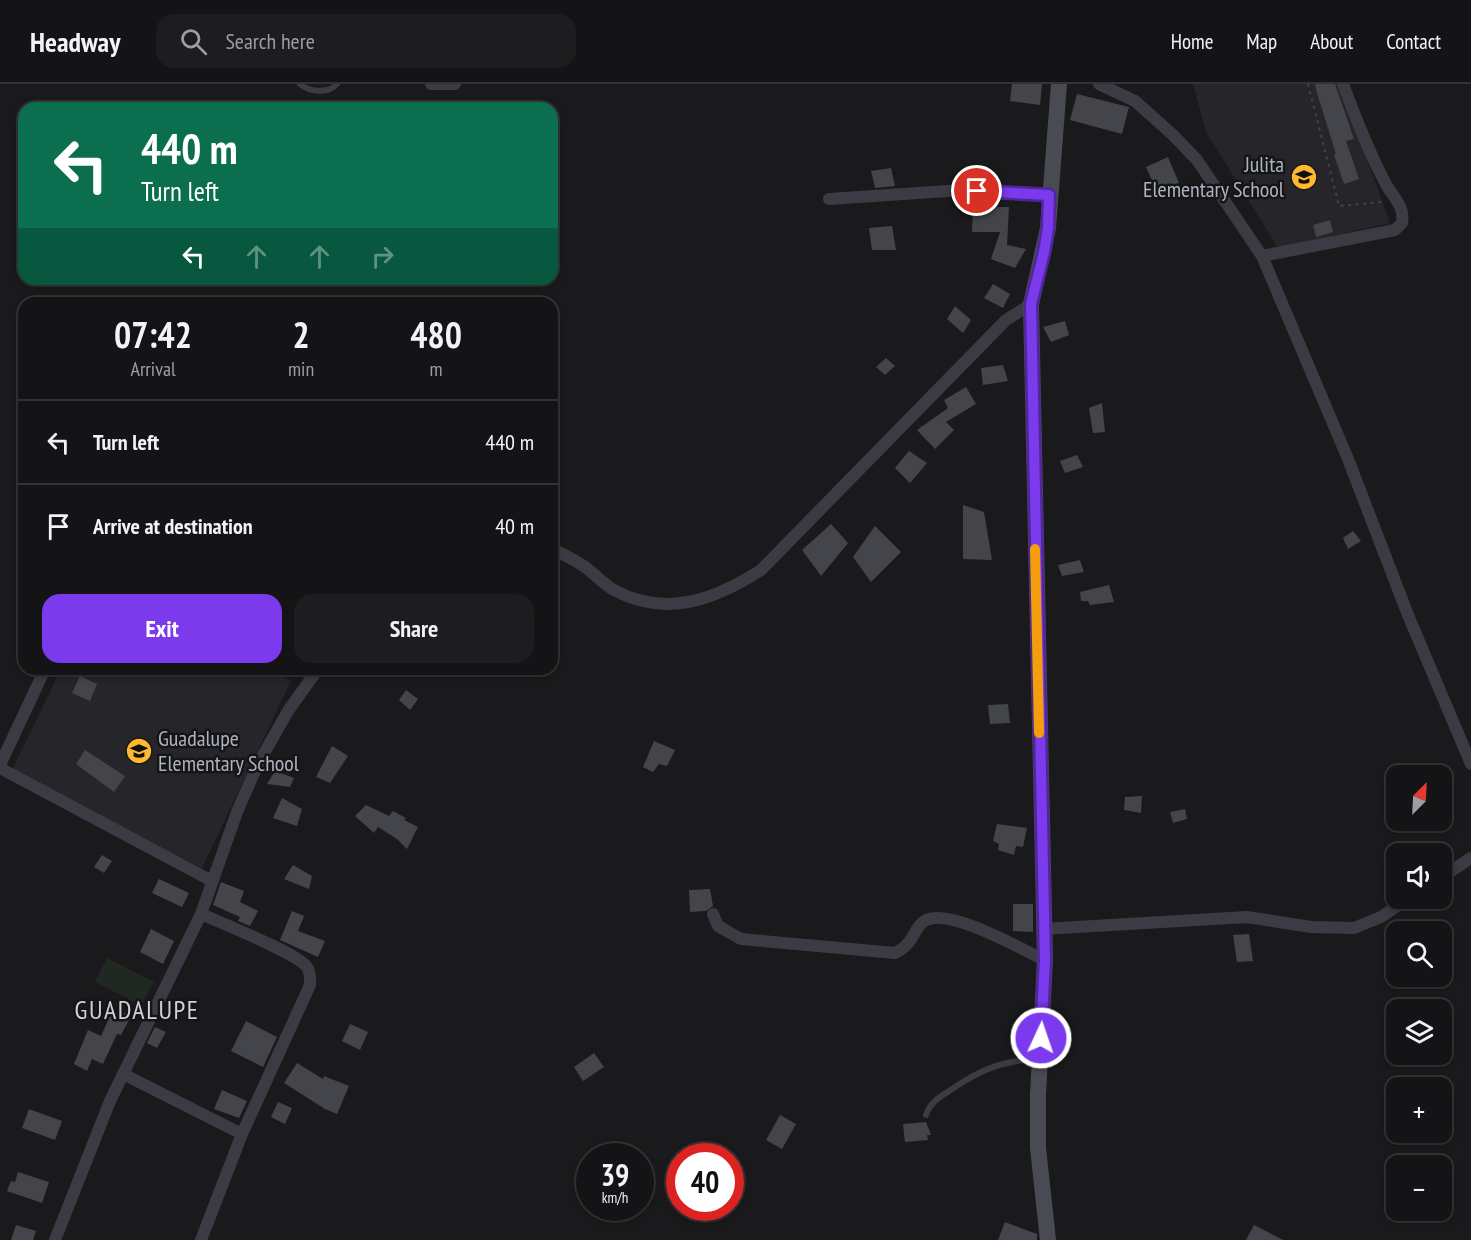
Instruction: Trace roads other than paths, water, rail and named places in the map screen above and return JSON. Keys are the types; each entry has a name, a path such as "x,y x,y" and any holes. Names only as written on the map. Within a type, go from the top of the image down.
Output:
{"street":[{"path":"431,84 454,84"},
{"path":"1048,1240 1038,1148 1045,960 1031,304 1048,228 1059,84"},
{"path":"1099,84 1135,101 1197,160 1262,256 1348,459 1408,615 1471,764"},
{"path":"1262,256 1395,230 1402,223 1404,216 1402,209 1362,134 1343,84"},
{"path":"829,199 963,190 1049,195"},
{"path":"558,552 585,567 612,589 639,601 654,604 678,605 744,581 761,570 998,328 1031,304"},
{"path":"42,675 0,766 212,880"},
{"path":"55,1240 110,1101 201,914 237,812 258,764 309,675"},
{"path":"1452,870 1471,858"},
{"path":"1043,929 1247,917 1311,927 1354,928 1382,917 1393,909"},
{"path":"201,914 290,955 305,965 311,976 310,986 242,1134 201,1240"},
{"path":"713,914 718,926 741,939 895,953 905,948 920,924 928,919 941,918 960,921 1045,960"},
{"path":"123,1074 242,1134"}],"lane":[{"path":"300,84 304,88 319,90 334,88 337,84"},
{"path":"926,1115 932,1103 977,1072 1009,1063 1040,1058"}],"place":[{"name":"Julita Elementary School","path":"1304,177"},
{"name":"Guadalupe Elementary School","path":"139,751"}],"district":[{"name":"GUADALUPE","path":"137,1009"}]}
